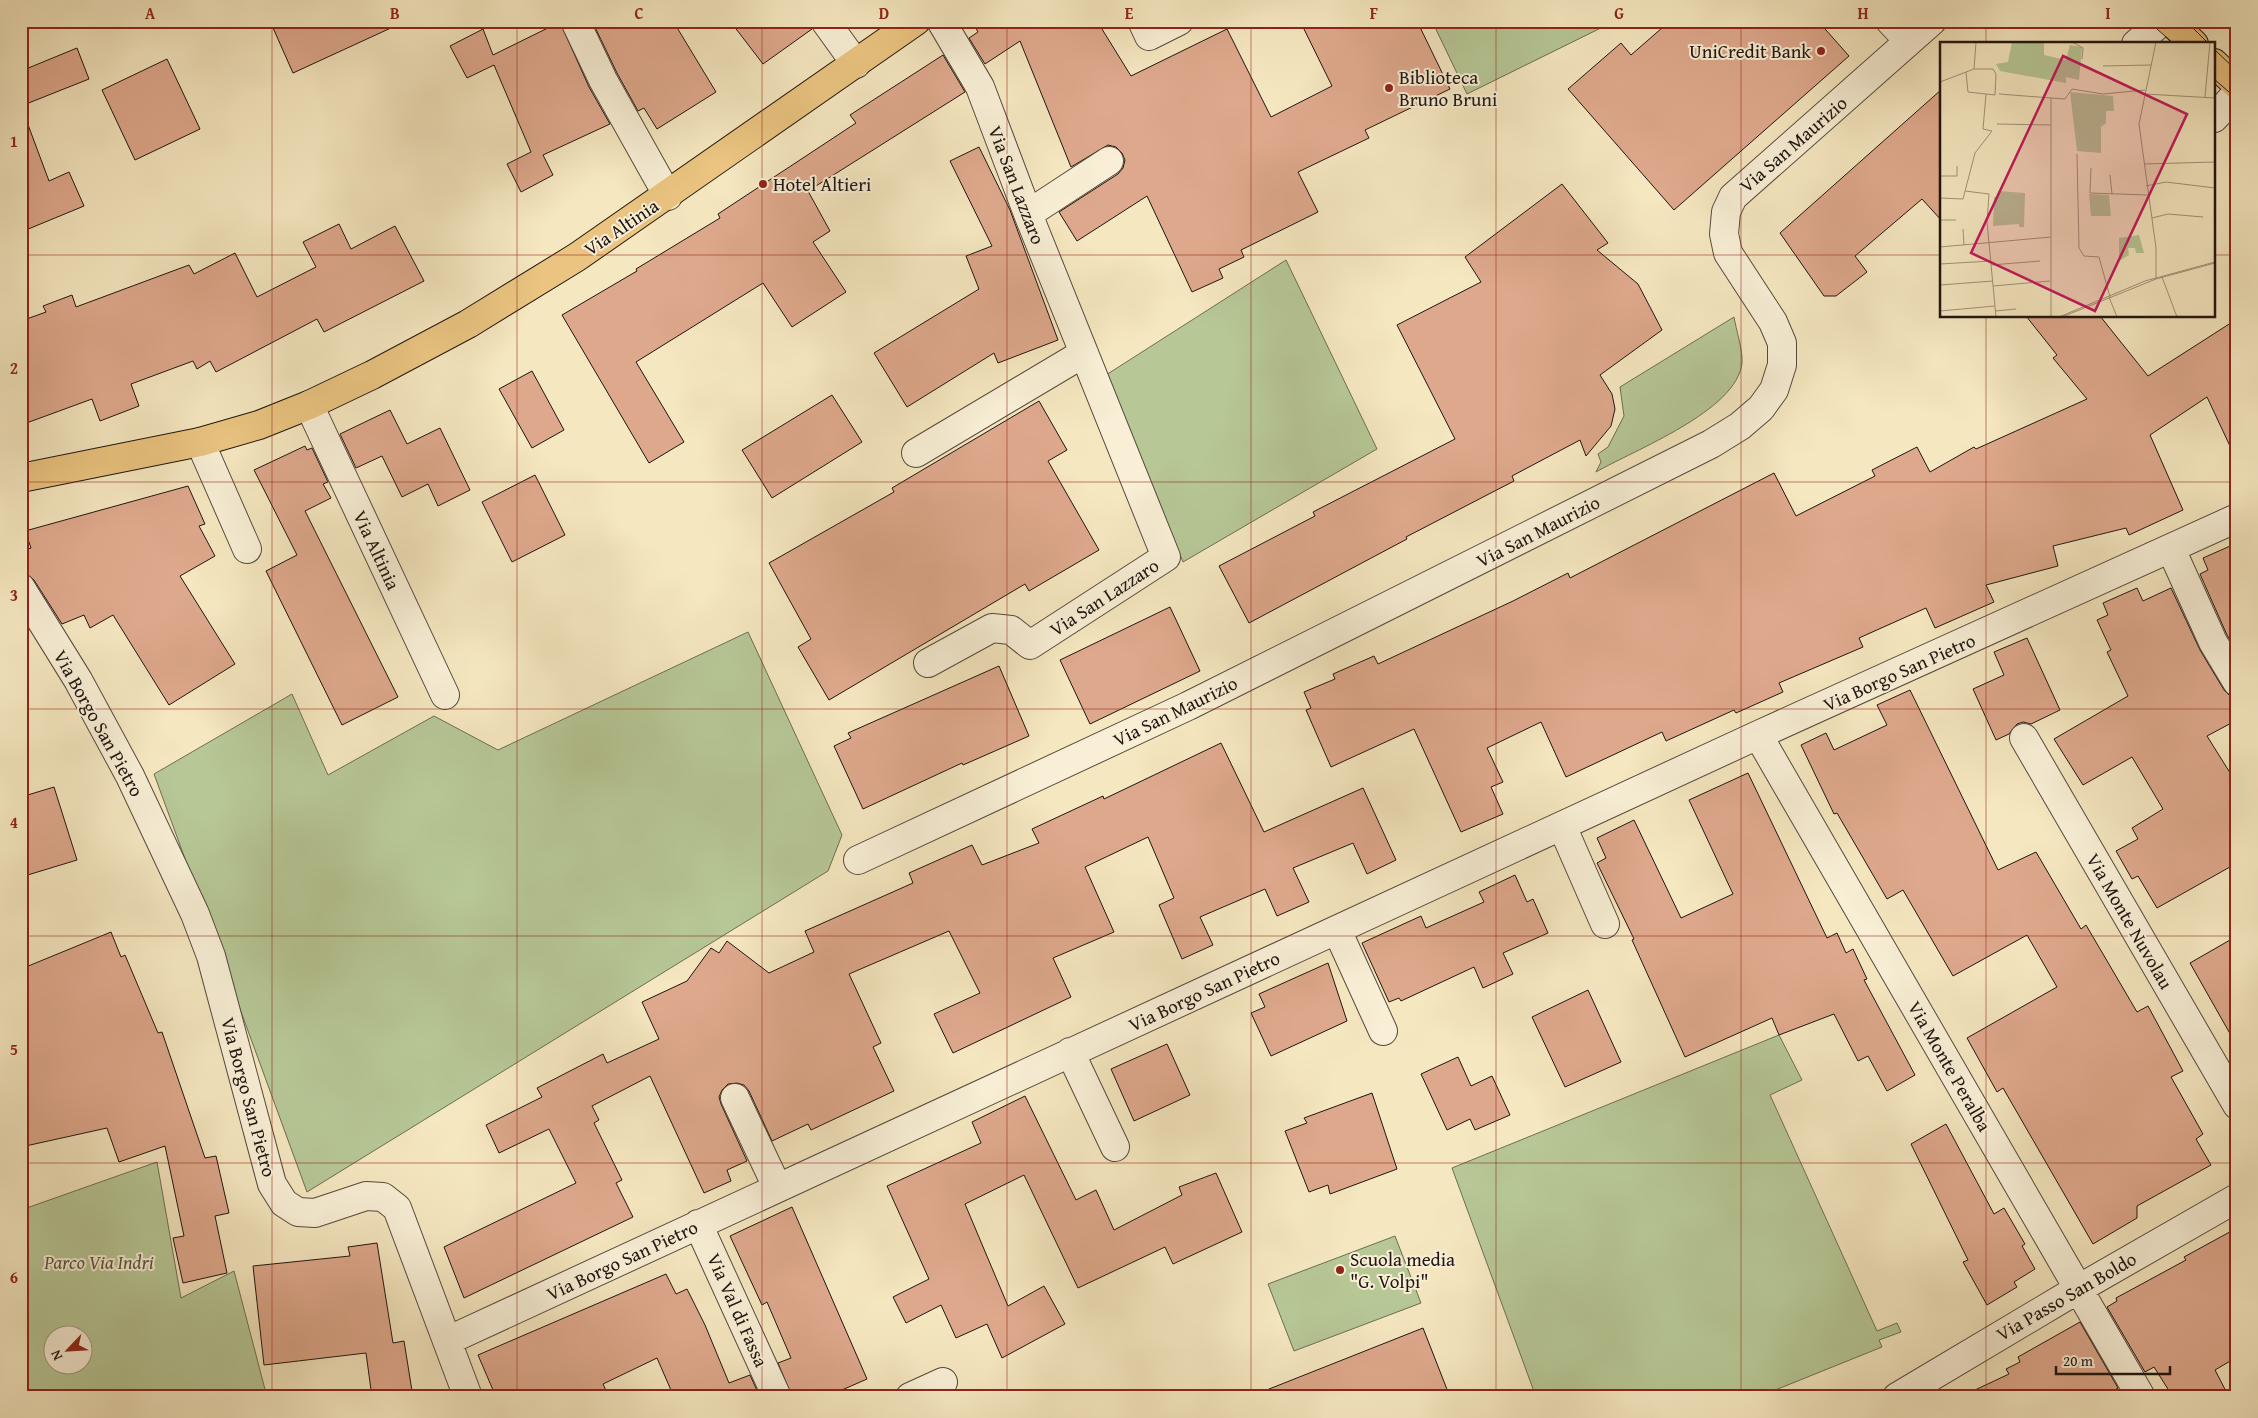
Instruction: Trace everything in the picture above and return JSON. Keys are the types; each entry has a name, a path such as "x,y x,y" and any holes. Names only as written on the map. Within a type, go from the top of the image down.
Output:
{"main road":[{"name":"Via Altinia","path":"21,478 200,442 259,425 309,405 372,375 468,324 577,257 668,196 916,21"},
{"path":"2170,21 2192,42"}],"street":[{"path":"574,21 603,80 668,196"},
{"path":"826,21 856,64"},
{"name":"Via San Lazzaro","path":"928,663 992,628 1011,630 1030,645 1166,557 1028,214 980,87 942,21"},
{"path":"1142,21 1150,36 1179,21"},
{"path":"1890,21 1909,41"},
{"name":"Via San Maurizio","path":"858,860 1197,702 1711,444 1740,426 1761,408 1774,390 1782,365 1782,343 1773,322 1728,253 1724,234 1726,212 1732,197 1932,21"},
{"path":"2138,42 2162,21"},
{"path":"2216,113 2231,79"},
{"path":"1028,214 1109,161"},
{"path":"916,453 1084,353"},
{"name":"Via Altinia","path":"309,405 445,694"},
{"path":"200,442 247,549"},
{"name":"Via Borgo San Pietro","path":"21,588 78,680 130,776 196,914 211,956 272,1184 284,1203 298,1212 315,1213 366,1196 383,1197 397,1208 447,1341 1758,735 2237,518"},
{"path":"2171,549 2213,642 2237,682"},
{"name":"Via Monte Peralba","path":"1758,735 2080,1288 2141,1397"},
{"name":"Via Monte Nuvolau","path":"2024,738 2237,1105"},
{"path":"1562,826 1606,924"},
{"path":"1337,930 1383,1031"},
{"path":"1070,1052 1115,1147"},
{"path":"735,1098 777,1187"},
{"name":"Via Passo San Boldo","path":"1897,1397 2080,1288 2237,1198"},
{"name":"Via Val di Fassa","path":"698,1224 777,1397"},
{"path":"447,1341 468,1397"},
{"path":"910,1397 943,1382"}],"green space":[{"path":"1432,21 1615,21 1467,94"},
{"path":"1286,260 1377,449 1183,562 1106,375"},
{"path":"1734,317 1742,363 1736,381 1722,397 1704,413 1681,427 1596,472 1601,462 1598,454 1608,447 1624,416 1620,387"},
{"path":"748,632 842,835 828,871 307,1192 154,774 292,694 328,775 434,716 498,750"},
{"path":"1779,1035 1802,1080 1770,1095 1877,1331 1897,1323 1901,1332 1879,1340 1882,1347 1758,1397 1536,1397 1452,1168"},
{"name":"Parco Via Indri","path":"157,1162 181,1298 234,1271 267,1397 26,1397 21,1373 21,1210"},
{"path":"1395,1236 1421,1303 1294,1351 1268,1284"}],"building":[{"path":"270,21 406,21 293,73"},
{"path":"592,21 673,21 716,92 657,129 644,108 638,111"},
{"path":"730,21 810,21 812,29 763,64"},
{"path":"972,21 1097,21 1131,76 1227,29 1271,117 1332,86 1300,21 1417,21 1450,89 1365,130 1369,138 1298,172 1318,212 1241,250 1244,257 1219,269 1223,278 1192,292 1147,196 1077,241 1059,212 1118,174 1123,168 1125,160 1122,153 1116,147 1108,145 1071,167 1020,41 985,64 969,38 978,32"},
{"path":"1670,21 1818,21 1849,56 1674,210 1568,89 1621,43 1631,55"},
{"path":"560,22 589,87 610,124 543,155 553,175 521,192 507,164 531,152 494,65 467,78 450,46 483,29 493,55"},
{"path":"77,48 89,79 21,106 21,71"},
{"path":"943,55 965,92 808,191 830,231 813,242 846,292 792,327 763,283 636,362 684,442 649,463 562,315 637,271 636,269 720,218 718,214 856,123 850,115"},
{"path":"167,59 200,129 135,160 102,90"},
{"path":"1940,91 1940,219 1922,199 1855,256 1867,272 1836,296 1824,296 1780,233"},
{"path":"21,114 24,114 49,181 69,172 84,206 21,232"},
{"path":"979,147 1010,210 1058,340 998,363 994,353 907,407 874,353 979,289 966,256 992,246 950,161"},
{"path":"1562,184 1608,243 1597,250 1638,284 1662,330 1600,375 1612,394 1615,409 1611,426 1586,456 1580,440 1512,476 1514,481 1406,537 1407,539 1249,623 1219,566 1315,516 1313,512 1455,439 1397,325 1481,282 1465,257"},
{"path":"339,224 351,249 395,226 424,281 324,332 317,319 216,372 210,361 197,369 193,361 131,384 139,406 100,421 92,399 21,425 21,321 46,312 43,306 72,295 76,307 189,265 194,274 235,253 257,297 316,267 303,242"},
{"path":"2028,318 2102,318 2148,376 2237,319 2237,461 2207,397 2150,435 2183,510 2129,535 2126,528 2053,546 2058,566 1986,585 1994,602 1935,628 1926,608 1859,638 1863,647 1779,683 1783,692 1736,713 1734,710 1666,741 1662,732 1566,777 1541,722 1487,748 1503,782 1491,787 1503,814 1461,832 1414,729 1331,767 1306,710 1311,708 1304,692 1335,679 1333,674 1374,656 1378,664 1568,573 1570,578 1774,473 1796,516 1875,476 1872,470 1917,447 1930,472 1974,447 1976,449 2087,399 2053,358 2057,355"},
{"path":"532,371 564,430 532,448 499,389"},
{"path":"832,395 862,442 772,498 742,450"},
{"path":"1039,401 1067,450 1048,461 1099,550 1029,591 1025,584 829,700 798,647 811,639 769,563 894,492 892,488"},
{"path":"390,410 407,444 440,428 470,490 438,506 428,484 402,497 382,456 356,468 340,434"},
{"path":"305,446 307,450 312,448 328,482 323,484 331,498 305,511 398,697 342,725 266,571 297,555 254,470"},
{"path":"535,475 565,535 512,562 482,502"},
{"path":"188,486 205,524 199,526 215,556 180,576 235,664 169,705 113,615 90,628 84,615 62,624 34,580 27,574 21,564 21,551 31,548 25,531"},
{"path":"2237,543 2237,651 2227,635 2200,574 2208,570 2203,558"},
{"path":"2137,588 2143,601 2171,588 2200,650 2224,690 2229,695 2237,698 2237,720 2207,736 2237,784 2237,863 2157,908 2138,876 2132,879 2116,851 2138,839 2132,828 2163,809 2132,757 2083,785 2054,739 2128,696 2107,652 2111,650 2097,620 2108,615 2103,603"},
{"path":"1170,607 1200,671 1090,724 1060,660"},
{"path":"2027,638 2060,710 2031,724 2023,722 2017,724 2009,734 1996,740 1973,689 2004,675 1994,652"},
{"path":"999,666 1029,736 963,765 962,763 863,809 834,746 851,738 848,733"},
{"path":"1910,690 1998,870 2036,852 2081,929 2086,925 2137,1012 2148,1006 2183,1071 2171,1077 2203,1134 2196,1139 2211,1165 2137,1206 2137,1218 2093,1244 2003,1088 1997,1092 1967,1038 2057,987 2027,935 1953,976 1903,890 1887,899 1837,813 1834,814 1801,745 1826,733 1834,750 1887,725 1877,705"},
{"path":"1221,743 1264,832 1363,788 1396,860 1367,874 1353,843 1293,868 1309,902 1277,916 1265,889 1200,917 1213,945 1182,959 1159,905 1174,898 1148,837 1085,867 1114,932 1053,958 1071,997 953,1053 934,1014 980,993 949,931 849,974 881,1043 873,1047 894,1091 811,1130 808,1124 772,1141 749,1091 744,1085 737,1083 728,1084 722,1090 719,1097 747,1161 727,1170 731,1181 704,1193 650,1076 592,1106 599,1120 594,1123 622,1180 616,1183 633,1217 464,1298 444,1247 576,1183 549,1129 499,1153 486,1125 542,1097 537,1088 603,1054 607,1063 659,1039 642,1002 687,981 711,948 719,953 727,941 769,973 814,952 805,931 913,883 909,873 972,845 982,865 1039,843 1032,829 1103,796 1104,799"},
{"path":"1748,773 1827,938 1837,933 1846,953 1853,949 1867,979 1864,980 1915,1075 1887,1091 1868,1056 1858,1061 1834,1014 1779,1035 1772,1018 1685,1057 1632,940 1634,939 1597,863 1606,858 1597,838 1634,820 1681,918 1733,894 1689,800"},
{"path":"54,787 77,860 21,877 21,797"},
{"path":"1515,875 1527,902 1533,899 1548,933 1503,953 1513,974 1483,988 1474,967 1401,1001 1399,998 1389,1002 1362,943 1421,916 1426,928 1484,902 1479,892"},
{"path":"111,932 121,957 125,955 158,1033 162,1032 205,1158 216,1156 229,1213 215,1216 227,1273 183,1283 173,1238 184,1236 165,1146 119,1162 107,1128 21,1147 21,969"},
{"path":"2237,936 2237,1046 2190,963"},
{"path":"1328,963 1347,1021 1271,1056 1251,1013 1265,1007 1259,994"},
{"path":"1588,990 1621,1062 1565,1087 1532,1017"},
{"path":"1167,1044 1190,1095 1134,1121 1111,1069"},
{"path":"1458,1057 1471,1086 1492,1076 1510,1115 1475,1130 1470,1119 1447,1130 1421,1074"},
{"path":"1372,1093 1397,1169 1330,1194 1328,1185 1309,1192 1285,1131 1307,1123 1304,1118"},
{"path":"1025,1096 1076,1200 1096,1190 1114,1230 1182,1195 1179,1187 1216,1173 1242,1232 1173,1264 1165,1247 1078,1288 1024,1175 965,1204 1008,1306 1044,1286 1065,1324 1002,1358 987,1324 956,1338 941,1305 906,1323 893,1297 929,1279 887,1186 981,1143 972,1122"},
{"path":"1946,1124 1994,1214 2004,1208 2025,1244 2022,1246 2035,1269 2014,1282 2017,1287 1987,1305 1963,1262 1968,1260 1911,1144"},
{"path":"792,1207 867,1379 826,1397 792,1397 778,1363 791,1358 767,1302 762,1305 730,1236"},
{"path":"2237,1228 2237,1357 2215,1370 2229,1397 2173,1397 2154,1367 2145,1372 2107,1307 2117,1301 2116,1298 2186,1260 2184,1257"},
{"path":"377,1243 393,1343 404,1341 413,1397 372,1397 366,1353 264,1365 253,1266 350,1256 348,1247"},
{"path":"666,1274 676,1294 687,1289 705,1325 729,1383 750,1375 760,1397 674,1397 657,1358 603,1384 609,1397 496,1397 478,1355"},
{"path":"2080,1322 2118,1388 2103,1397 1960,1397 2009,1374 2006,1369 2020,1362 2018,1357"},
{"path":"1423,1328 1450,1397 1254,1397 1254,1395"}],"tram line":[{"path":"2148,21 2172,42"},
{"path":"2186,21 2207,42"},
{"path":"2216,51 2237,71"},
{"path":"2216,81 2237,99"}],"place":[{"name":"UniCredit Bank","path":"1821,51"},
{"name":"Biblioteca Bruno Bruni","path":"1389,88"},
{"name":"Hotel Altieri","path":"763,184"},
{"name":"Scuola media \"G. Volpi\"","path":"1340,1270"}]}
